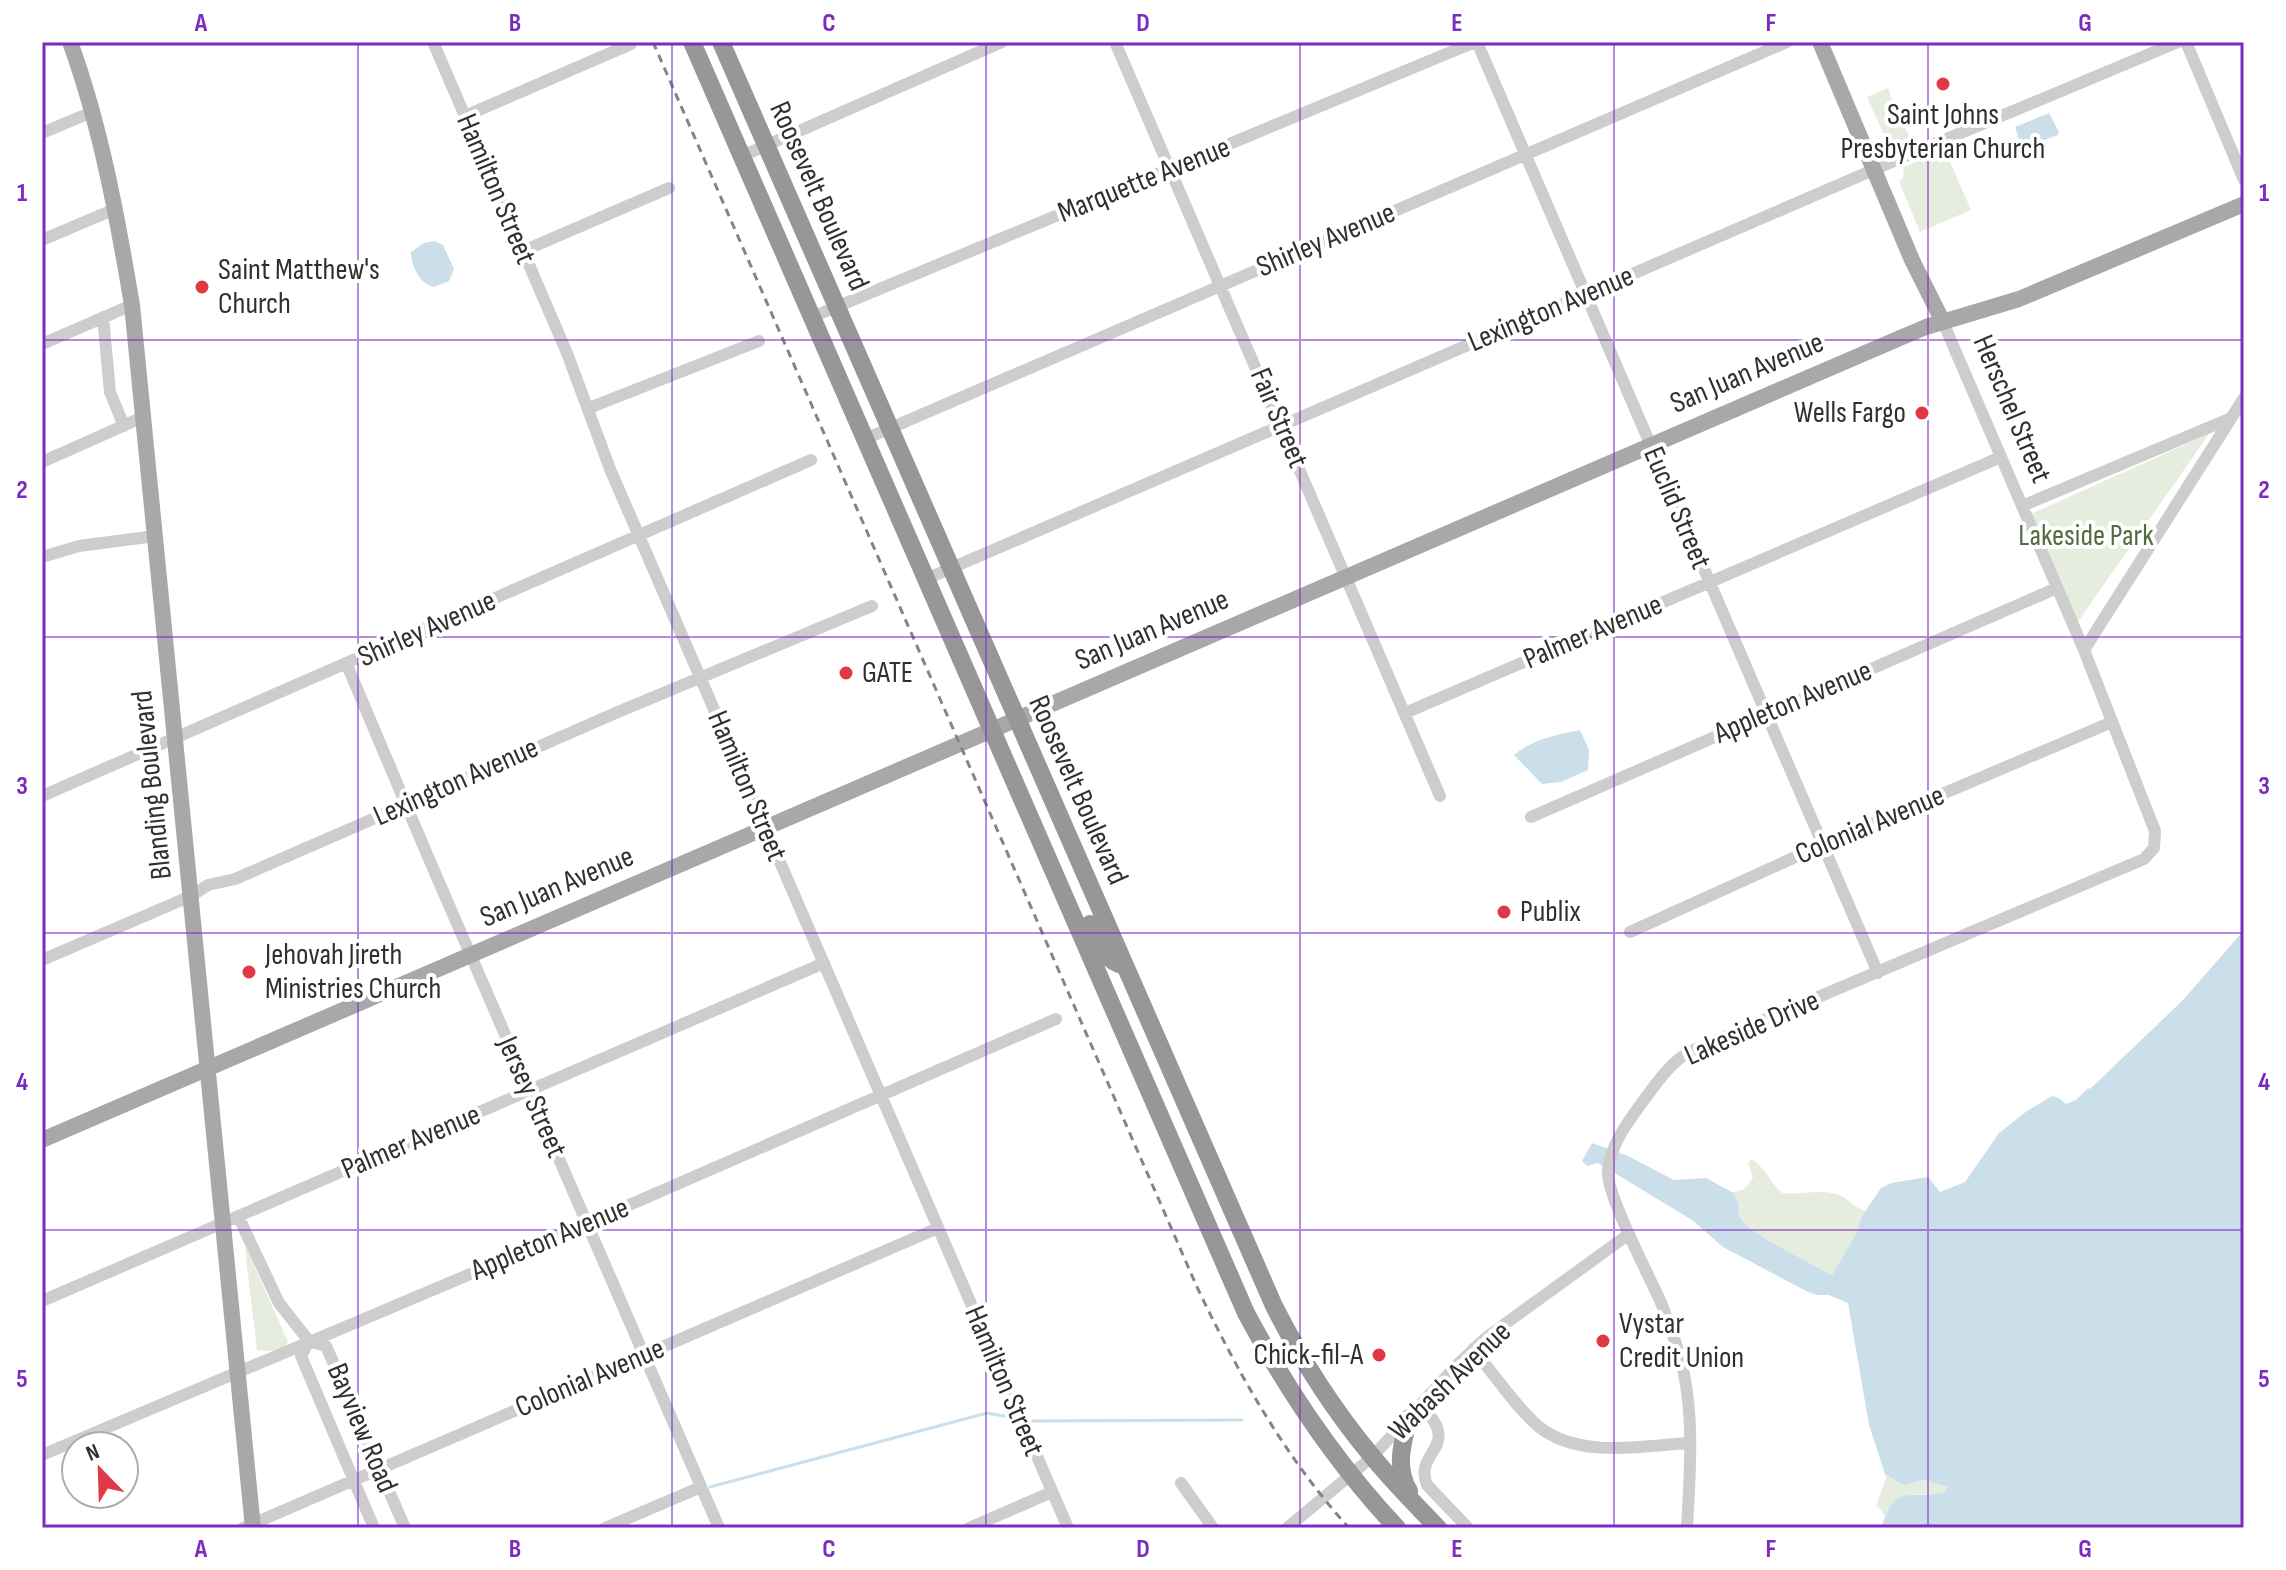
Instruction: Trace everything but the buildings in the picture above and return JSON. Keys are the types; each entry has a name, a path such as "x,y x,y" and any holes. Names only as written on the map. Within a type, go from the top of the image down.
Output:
{"highway":[{"name":"Roosevelt Boulevard","path":"692,42 1246,1313 1292,1395 1351,1477 1397,1528"},
{"name":"Roosevelt Boulevard","path":"721,42 1258,1272 1292,1341 1347,1426 1438,1528"},
{"path":"1055,873 1068,883 1078,897 1104,953 1113,963 1125,966"},
{"path":"1209,1226 1239,1265 1258,1272 1250,1287 1246,1313"},
{"path":"1415,1412 1403,1442 1402,1473 1421,1510"}],"main road":[{"name":"Blanding Boulevard","path":"70,42 92,112 115,209 132,305 208,1067 231,1219 250,1527"},
{"name":"Herschel Street","path":"1820,42 1912,260 1943,322"},
{"name":"San Juan Avenue","path":"42,1140 1900,338 2019,299 2244,204"}],"street":[{"name":"Hamilton Street","path":"433,42 589,408 610,469 1068,1528"},
{"path":"742,156 1002,42"},
{"name":"Fair Street","path":"1115,42 1440,796"},
{"name":"Marquette Avenue","path":"812,317 1476,42"},
{"name":"Euclid Street","path":"1476,42 1878,973"},
{"name":"Shirley Avenue","path":"865,439 1787,42"},
{"name":"Lexington Avenue","path":"926,579 2178,42"},
{"path":"2186,42 2244,180"},
{"path":"465,116 631,44"},
{"path":"42,133 92,112"},
{"path":"523,251 669,188"},
{"path":"42,240 115,209"},
{"path":"42,344 132,305"},
{"path":"103,317 110,392 124,426"},
{"name":"Herschel Street","path":"1943,322 2084,650 2155,831 2154,848"},
{"path":"589,408 759,341"},
{"path":"2084,650 2244,398"},
{"path":"42,462 143,417"},
{"path":"2022,506 2229,419"},
{"name":"Palmer Avenue","path":"1405,713 2001,457"},
{"name":"Shirley Avenue","path":"42,796 811,460"},
{"path":"42,557 79,546 155,536"},
{"name":"Appleton Avenue","path":"1531,817 2057,588"},
{"name":"Lexington Avenue","path":"42,960 191,896 208,885 235,879 872,606"},
{"name":"Jersey Street","path":"347,665 719,1528"},
{"name":"Colonial Avenue","path":"1630,932 1822,845 2112,722"},
{"name":"Lakeside Drive","path":"1687,1528 1689,1443 1681,1359 1661,1304 1617,1206 1608,1168 1630,1119 1679,1058 2144,859 2154,848"},
{"name":"Palmer Avenue","path":"42,1301 824,963"},
{"name":"Appleton Avenue","path":"42,1455 239,1373 1056,1019"},
{"name":"Bayview Road","path":"231,1219 279,1303 309,1341 326,1346 405,1528"},
{"name":"Colonial Avenue","path":"250,1527 379,1468 938,1228"},
{"name":"Wabash Avenue","path":"1287,1528 1372,1457 1473,1349 1629,1234"},
{"name":"Bayview Road","path":"309,1341 301,1356 374,1528"},
{"path":"1473,1349 1534,1422 1561,1440 1579,1446 1608,1447 1689,1443"},
{"path":"1415,1412 1431,1415 1439,1430 1440,1440 1424,1468 1423,1477 1468,1528"},
{"path":"1181,1483 1213,1528"},
{"path":"605,1528 701,1487"},
{"path":"969,1528 1052,1492"}],"green space":[{"path":"1888,88 1898,116 1911,138 1892,146 1889,146 1867,97"},
{"path":"1945,150 1971,210 1920,232 1899,181 1903,178 1904,167"},
{"name":"Lakeside Park","path":"2209,434 2077,623 2031,514"},
{"path":"1751,1159 1782,1193 1836,1194 1865,1211 1857,1232 1832,1275 1760,1235 1741,1220 1739,1204 1732,1192 1745,1188 1753,1177 1748,1163"},
{"path":"245,1249 288,1342 278,1350 257,1350"},
{"path":"1885,1474 1903,1485 1925,1480 1947,1487 1945,1492 1903,1497 1890,1507 1885,1517 1876,1506"}],"water":[{"path":"2049,113 2058,135 2022,148 2015,127"},
{"path":"435,241 443,245 454,269 449,281 434,287 424,282 417,273 411,252 424,243"},
{"path":"1580,730 1589,750 1588,770 1561,782 1542,784 1514,755 1537,741"},
{"path":"2244,930 2244,1528 1881,1528 1898,1498 1945,1492 1947,1487 1925,1480 1903,1485 1885,1474 1869,1425 1848,1303 1829,1295 1806,1291 1723,1247 1692,1220 1598,1163 1587,1166 1582,1161 1592,1143 1628,1156 1674,1180 1706,1178 1732,1192 1739,1204 1740,1218 1750,1228 1832,1275 1857,1232 1862,1216 1881,1188 1891,1183 1928,1177 1940,1192 1965,1182 1999,1133 2027,1111 2052,1096 2066,1104 2090,1089 2183,1000"}],"waterway":[{"path":"710,1487 987,1413 1009,1417"},
{"path":"1032,1421 1242,1420"}],"railway":[{"path":"653,42 1197,1287 1264,1413 1304,1472 1349,1528"}],"place":[{"name":"Saint Johns Presbyterian Church","path":"1943,84"},
{"name":"Saint Matthew's Church","path":"202,287"},
{"name":"Wells Fargo","path":"1922,413"},
{"name":"GATE","path":"846,673"},
{"name":"Publix","path":"1504,912"},
{"name":"Jehovah Jireth Ministries Church","path":"249,972"},
{"name":"Vystar Credit Union","path":"1603,1341"},
{"name":"Chick-fil-A","path":"1379,1355"}]}
